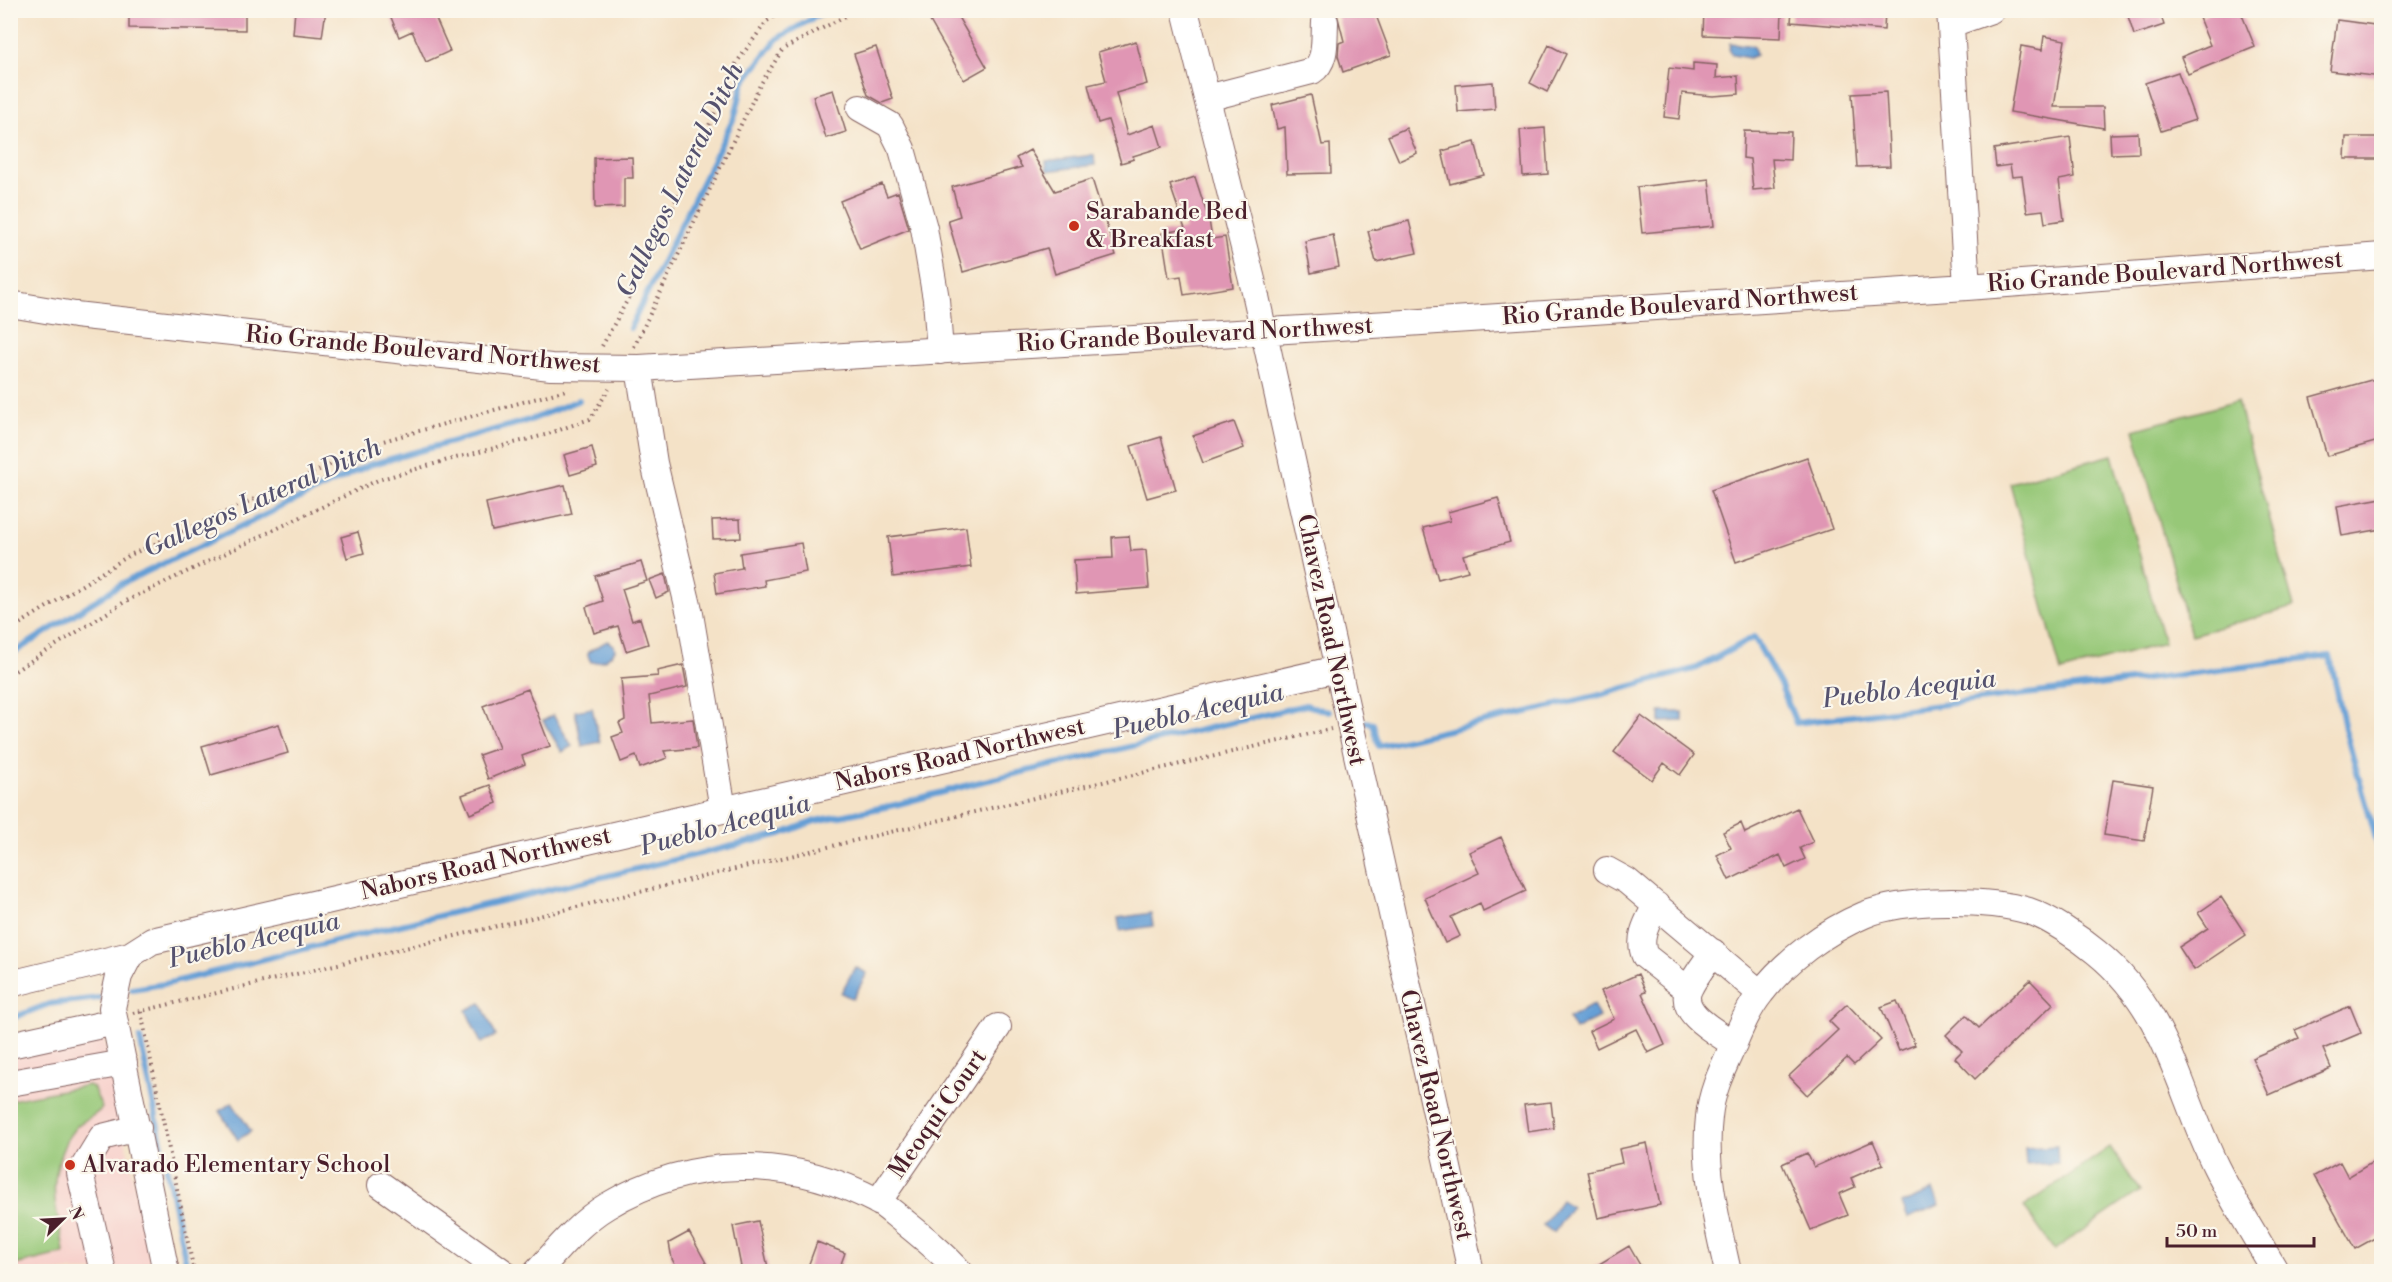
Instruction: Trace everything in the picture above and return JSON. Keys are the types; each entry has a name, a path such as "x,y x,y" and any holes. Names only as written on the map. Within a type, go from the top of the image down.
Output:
{"street":[{"name":"Chavez Road Northwest","path":"1185,10 1263,330 1471,1272"},
{"path":"1967,287 1951,17 1990,10"},
{"path":"1207,98 1318,68 1322,61 1325,22"},
{"path":"860,108 890,126 902,149 924,228 936,299 940,351"},
{"name":"Rio Grande Boulevard Northwest","path":"10,304 99,318 539,366 629,368 940,351 1967,287 2382,256"},
{"path":"629,368 690,614 723,809"},
{"name":"Nabors Road Northwest","path":"10,984 130,954 152,941 1337,669"},
{"path":"1606,870 1627,881 1760,993"},
{"path":"1728,1272 1717,1221 1708,1158 1708,1127 1717,1082 1746,1017 1760,993 1789,964 1826,936 1866,914 1903,906 1948,902 1997,905 2031,912 2097,952 2122,977 2150,1012 2164,1039 2216,1166 2276,1272"},
{"path":"1656,905 1641,938 1643,951 1645,956 1688,990"},
{"path":"1713,952 1688,990 1688,1004 1693,1015 1734,1044"},
{"path":"130,954 119,976 112,1008 166,1272"},
{"path":"10,1045 115,1019"},
{"name":"Meoqui Court","path":"878,1202 998,1027"},
{"path":"10,1083 124,1063"},
{"path":"103,1272 80,1173 102,1137 138,1128"},
{"path":"537,1272 566,1240 605,1207 646,1185 683,1173 713,1168 764,1167 810,1176 878,1202 940,1250 960,1272"},
{"path":"381,1185 503,1272"}],"path":[{"path":"10,630 130,555 383,441 574,387 602,346 650,259 737,62 767,21 784,10"},
{"path":"10,674 126,601 378,480 545,435 590,419 629,368 633,349 760,85 783,49 857,10"},
{"path":"115,1019 980,810 1349,724"},
{"path":"141,1012 194,1272"}],"shaded area":[{"name":"Alvarado Elementary School","path":"104,1037 152,1271 11,1271 10,1059"}],"green space":[{"path":"2237,401 2294,607 2191,635 2134,430"},
{"path":"2112,455 2164,643 2061,672 2010,483"},
{"path":"88,1085 93,1087 102,1108 79,1124 70,1135 61,1154 56,1176 55,1197 64,1253 11,1266 11,1100"},
{"path":"2110,1147 2140,1191 2054,1250 2024,1207"}],"water":[{"path":"1730,43 1754,46 1756,55 1749,58 1733,55 1729,51"},
{"path":"1094,155 1095,165 1047,171 1046,161"},
{"path":"607,641 614,645 613,653 602,661 591,662 588,652"},
{"path":"592,708 600,742 582,746 575,711"},
{"path":"1660,712 1683,712 1683,721 1660,722"},
{"path":"553,715 572,746 562,752 543,721"},
{"path":"1151,913 1153,926 1120,931 1118,918"},
{"path":"855,967 867,973 853,999 841,993"},
{"path":"481,1003 496,1036 481,1043 466,1010"},
{"path":"1593,1005 1599,1017 1575,1030 1568,1018"},
{"path":"232,1103 251,1131 238,1140 219,1111"},
{"path":"2057,1146 2058,1163 2026,1165 2025,1148"},
{"path":"1933,1190 1940,1205 1908,1218 1902,1204"},
{"path":"1561,1200 1571,1207 1554,1233 1543,1225"}],"building":[{"path":"129,10 245,10 245,30 129,28"},
{"path":"295,10 326,10 322,37 293,34"},
{"path":"388,10 432,10 450,51 426,62 412,31 399,37"},
{"path":"949,10 954,10 987,67 964,80 930,21"},
{"path":"1336,10 1374,10 1391,55 1343,72 1338,56 1339,43 1344,41"},
{"path":"1704,10 1782,10 1781,38 1703,35"},
{"path":"1792,10 1885,10 1884,30 1791,22"},
{"path":"2135,10 2159,10 2164,25 2134,35 2127,13"},
{"path":"2217,10 2240,10 2255,47 2188,74 2181,57 2210,45 2199,18"},
{"path":"2337,20 2382,26 2382,77 2330,71"},
{"path":"2044,36 2065,40 2054,107 2103,107 2104,128 2010,112 2021,46 2042,50"},
{"path":"1136,41 1147,84 1116,93 1127,135 1155,125 1162,147 1133,156 1134,159 1121,163 1108,120 1098,123 1088,85 1106,81 1098,52"},
{"path":"1549,45 1566,54 1547,92 1530,83"},
{"path":"876,47 893,99 882,103 868,95 854,54"},
{"path":"1693,63 1717,65 1716,78 1738,76 1739,94 1713,96 1682,93 1679,119 1664,117 1669,68 1693,71"},
{"path":"2178,72 2195,120 2161,131 2145,83"},
{"path":"1493,82 1495,109 1458,112 1456,85"},
{"path":"833,90 846,132 826,138 813,96"},
{"path":"1886,92 1890,166 1857,167 1852,94"},
{"path":"1311,95 1322,145 1330,144 1331,173 1287,174 1285,127 1277,129 1272,105"},
{"path":"1406,128 1417,153 1399,161 1388,136"},
{"path":"1545,128 1548,174 1523,176 1520,130"},
{"path":"1744,131 1791,132 1790,160 1772,159 1775,188 1753,190 1750,159 1743,158"},
{"path":"2138,133 2139,153 2111,154 2110,134"},
{"path":"2070,137 2075,177 2059,180 2064,220 2045,223 2043,210 2027,212 2022,176 2012,177 2010,165 1996,167 1994,149"},
{"path":"2346,137 2379,137 2378,159 2345,159"},
{"path":"1475,142 1484,175 1450,184 1442,151"},
{"path":"1030,150 1055,191 1092,179 1116,255 1055,274 1047,248 963,272 948,220 960,216 952,187 1022,167 1016,158"},
{"path":"632,157 633,178 624,178 624,207 595,208 594,158"},
{"path":"1195,177 1209,220 1212,239 1225,237 1233,287 1184,295 1181,276 1169,278 1162,233 1185,229 1170,185"},
{"path":"1709,179 1714,226 1642,233 1637,187"},
{"path":"882,184 887,196 898,192 909,229 860,249 840,201"},
{"path":"1409,221 1417,253 1376,262 1368,231"},
{"path":"1333,235 1339,267 1311,273 1305,241"},
{"path":"2382,377 2382,440 2327,456 2310,397"},
{"path":"1234,422 1244,448 1203,463 1193,436"},
{"path":"1161,437 1176,490 1147,498 1131,446"},
{"path":"592,447 597,467 570,475 564,455"},
{"path":"1807,457 1832,529 1736,562 1711,490"},
{"path":"565,485 572,514 492,531 486,503"},
{"path":"1498,498 1510,542 1463,555 1468,571 1438,579 1423,528 1450,521 1448,512"},
{"path":"2382,498 2382,529 2342,536 2337,506"},
{"path":"740,519 741,538 713,539 712,520"},
{"path":"966,527 971,567 893,577 888,537"},
{"path":"358,532 364,553 347,558 341,537"},
{"path":"1129,536 1131,551 1146,550 1149,588 1076,594 1074,560 1113,558 1112,537"},
{"path":"801,543 806,572 764,580 765,586 717,594 714,573 742,568 740,553"},
{"path":"641,562 647,581 622,589 632,621 640,618 648,644 626,651 618,626 594,633 586,607 603,601 595,576"},
{"path":"665,574 669,592 656,598 649,580"},
{"path":"683,665 687,687 649,696 652,723 693,719 697,748 664,751 667,758 640,768 636,756 621,762 612,737 623,733 619,723 625,720 621,679 658,676 657,671"},
{"path":"528,689 550,746 522,756 525,764 488,779 479,755 499,748 483,706"},
{"path":"1641,716 1694,755 1680,775 1664,763 1652,780 1614,752"},
{"path":"279,724 288,753 211,775 202,746"},
{"path":"2113,780 2153,786 2144,841 2104,835"},
{"path":"490,785 497,803 470,814 462,795"},
{"path":"1797,808 1813,842 1800,848 1805,859 1786,868 1780,855 1729,880 1717,855 1731,848 1723,832 1741,823 1745,833"},
{"path":"1501,837 1526,891 1483,911 1480,903 1451,917 1460,936 1445,943 1425,898 1479,873 1469,852"},
{"path":"2221,897 2246,935 2194,970 2179,947 2208,928 2198,913"},
{"path":"1638,974 1646,992 1642,993 1665,1045 1648,1053 1636,1029 1597,1048 1589,1031 1614,1019 1601,991"},
{"path":"2030,980 2053,1004 1975,1079 1955,1058 1962,1051 1946,1035 1966,1015 1979,1028"},
{"path":"1897,1001 1915,1045 1899,1051 1881,1007"},
{"path":"1847,1004 1881,1040 1854,1065 1847,1058 1807,1095 1789,1076 1838,1030 1829,1021"},
{"path":"2350,1006 2361,1033 2323,1049 2331,1068 2269,1095 2252,1058 2299,1038 2295,1030"},
{"path":"1551,1102 1554,1128 1528,1132 1524,1105"},
{"path":"1873,1141 1883,1164 1851,1178 1855,1187 1839,1194 1848,1215 1811,1230 1782,1164 1807,1153 1814,1167"},
{"path":"1647,1143 1660,1205 1598,1218 1587,1171 1622,1163 1619,1149"},
{"path":"2376,1160 2382,1170 2382,1234 2355,1249 2314,1176 2340,1162 2348,1177"},
{"path":"758,1221 769,1272 742,1272 733,1226"},
{"path":"689,1232 711,1272 679,1272 672,1259 669,1243"},
{"path":"817,1242 845,1253 838,1272 806,1272"},
{"path":"1629,1246 1644,1272 1586,1272"}],"waterway":[{"name":"Gallegos Lateral Ditch","path":"630,328 735,116 743,83 777,39 827,10"},
{"name":"Gallegos Lateral Ditch","path":"10,655 123,583 369,465 533,419 579,400"},
{"name":"Pueblo Acequia","path":"1366,722 1373,724 1379,746 1596,696 1697,668 1754,637 1781,686 1796,723 2330,656 2345,729 2382,860"},
{"name":"Pueblo Acequia","path":"132,989 170,983 367,933 781,834 815,821 895,805 976,783 1306,705 1329,712"},
{"name":"Pueblo Acequia","path":"10,1019 49,1004 99,998"},
{"path":"140,1039 188,1272"}],"place":[{"name":"Sarabande Bed & Breakfast","path":"1074,226"},
{"name":"Alvarado Elementary School","path":"70,1165"}]}
